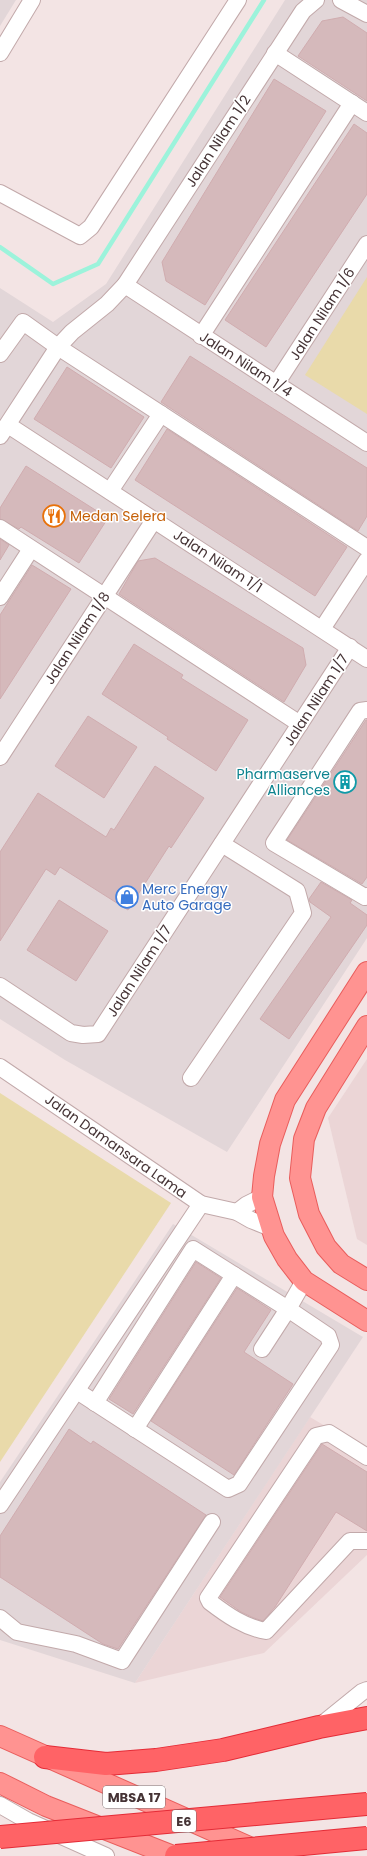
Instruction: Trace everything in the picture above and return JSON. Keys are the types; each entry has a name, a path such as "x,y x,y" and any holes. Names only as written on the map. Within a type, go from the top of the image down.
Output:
{"highway":[{"path":"45,1757 106,1764 156,1760 230,1748 319,1727 367,1718"},
{"name":"E6","path":"0,1837 367,1804"},
{"path":"174,1856 367,1838"}],"main road":[{"path":"367,972 285,1100 270,1144 262,1196 271,1228 287,1260 304,1281 367,1321"},
{"path":"367,1026 316,1108 304,1139 300,1178 309,1214 326,1247 341,1264 367,1280"},
{"name":"MBSA 17","path":"0,1736 269,1856"},
{"name":"MBSA 17","path":"0,1783 46,1806 174,1856"}],"street":[{"path":"0,54 32,0"},
{"path":"0,193 80,236 91,227 238,0"},
{"name":"Jalan Nilam 1/2","path":"4,431 58,347 72,332 107,304 125,285 303,11 316,0"},
{"path":"341,0 367,14"},
{"path":"275,53 367,113"},
{"path":"201,336 352,103"},
{"name":"Jalan Nilam 1/6","path":"276,384 367,244"},
{"name":"Jalan Nilam 1/4","path":"125,285 367,443"},
{"path":"0,354 23,322 58,347 367,548"},
{"path":"110,491 161,414"},
{"name":"Jalan Nilam 1/1","path":"4,431 110,491 367,658"},
{"name":"Jalan Nilam 1/8","path":"2,748 154,520"},
{"path":"0,528 300,724"},
{"path":"0,597 32,549"},
{"path":"322,629 367,560"},
{"name":"Jalan Nilam 1/7","path":"0,986 71,1033 83,1035 98,1034 350,647"},
{"path":"367,710 360,711 274,843 365,897 367,896"},
{"path":"191,1078 303,913 297,891 222,844"},
{"name":"Jalan Damansara Lama","path":"0,1068 201,1204 237,1212 251,1220 271,1228"},
{"path":"237,1212 262,1196"},
{"path":"0,1505 201,1204"},
{"path":"76,1391 228,1489 239,1484 331,1345 328,1336 178,1239"},
{"path":"95,1403 193,1249"},
{"path":"135,1429 234,1275"},
{"path":"262,1349 304,1281"},
{"path":"367,1457 329,1433 316,1436 208,1598 210,1602 234,1620 256,1629 266,1631 350,1541 367,1541"},
{"path":"0,1618 17,1632 76,1644 122,1661 212,1522"},
{"path":"319,1727 362,1692 367,1690"},
{"path":"0,1805 28,1822 106,1856"}],"shaded area":[{"path":"0,0 16,0 0,26"},
{"path":"285,0 367,0 367,938 227,1152 65,1060 0,1019 0,288 53,322 106,284"},
{"path":"367,277 367,414 305,375"},
{"path":"367,1059 367,1245 357,1239 328,1118"},
{"path":"0,1093 171,1203 0,1462"},
{"path":"173,1224 363,1337 135,1683 0,1640 0,1482"},
{"path":"310,1417 367,1451 367,1555 264,1653 135,1683"}],"building":[{"path":"343,17 367,33 367,101 298,56 322,21"},
{"path":"274,79 326,111 205,305 166,281 162,262"},
{"path":"354,124 367,133 367,194 266,347 225,320"},
{"path":"190,356 367,468 367,516 358,531 161,402"},
{"path":"67,367 144,417 111,468 34,419"},
{"path":"167,429 347,547 315,596 135,480"},
{"name":"Medan Selera","path":"26,466 108,518 79,563 21,527 19,529 0,519 0,508"},
{"path":"0,539 9,545 0,560"},
{"path":"155,558 303,648 306,665 284,702 119,594 138,561"},
{"path":"32,565 71,589 0,699 0,615"},
{"path":"134,644 183,675 181,678 248,720 216,771 167,739 168,737 102,694"},
{"path":"88,716 137,747 104,798 55,766"},
{"name":"Pharmaserve Alliances","path":"366,720 367,877 362,884 287,840"},
{"path":"155,766 204,798 171,848 169,846 128,910 60,867 55,875 46,869 0,941 0,852 38,793 106,837 111,828 114,830"},
{"path":"321,882 352,900 350,903 367,915 367,925 289,1039 260,1019 331,917 310,902 309,899"},
{"path":"59,900 108,931 76,981 27,950"},
{"path":"196,1262 221,1278 133,1414 109,1399"},
{"path":"237,1288 271,1310 244,1352 293,1384 234,1475 151,1421"},
{"path":"69,1429 91,1444 93,1441 206,1515 118,1649 103,1644 0,1577 0,1536"},
{"path":"322,1444 367,1472 367,1531 336,1512 275,1607 263,1621 254,1618 241,1612 220,1597"}],"waterway":[{"path":"0,247 53,284 98,264 264,0"}],"place":[{"name":"Medan Selera","path":"54,516"},
{"name":"Pharmaserve Alliances","path":"345,782"},
{"name":"Merc Energy Auto Garage","path":"127,897"}]}
